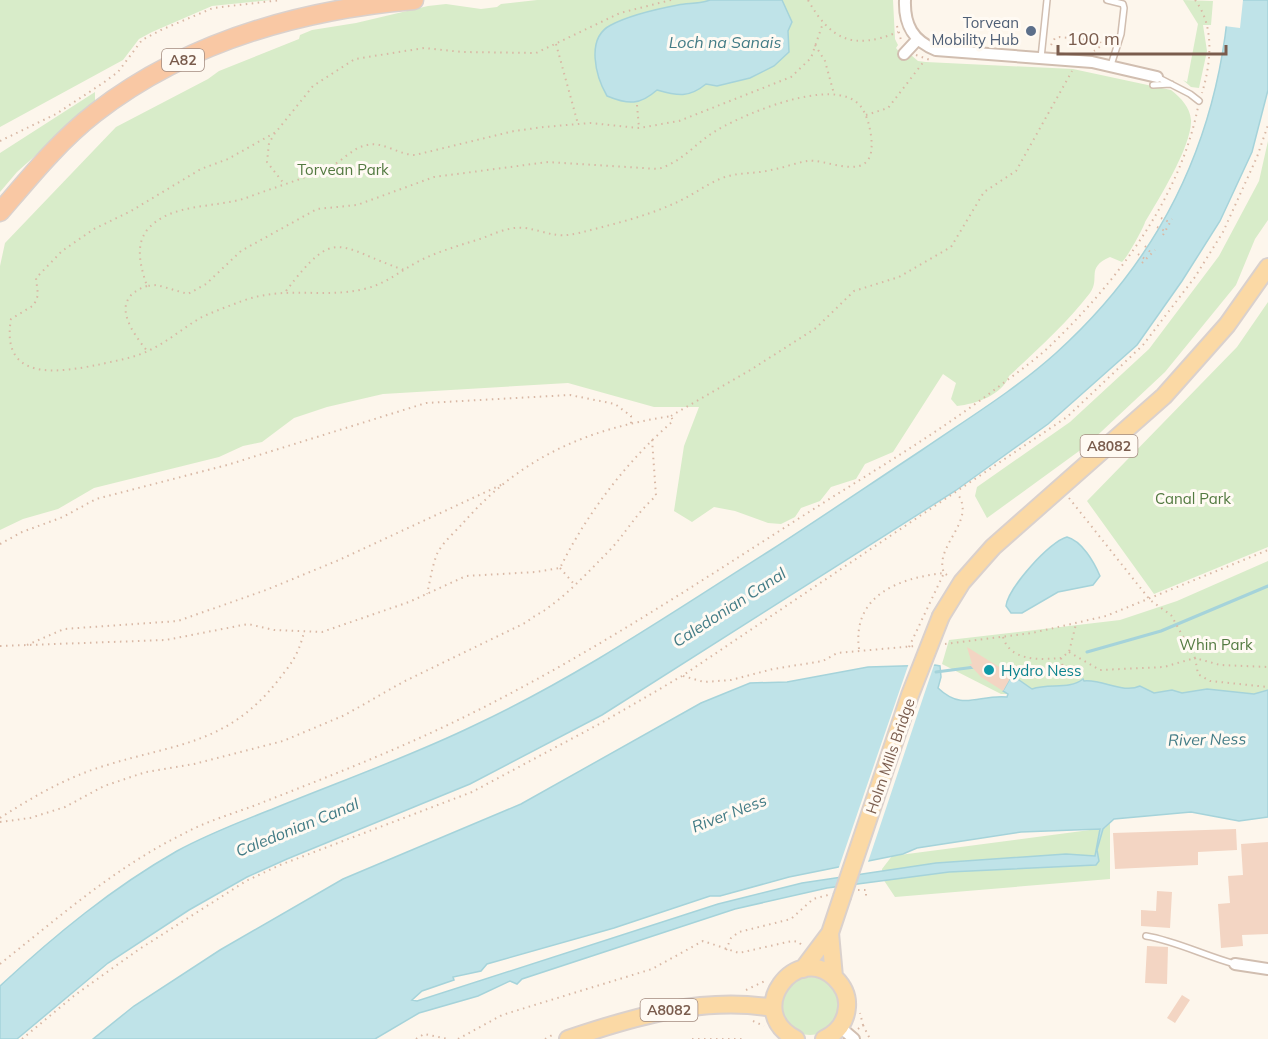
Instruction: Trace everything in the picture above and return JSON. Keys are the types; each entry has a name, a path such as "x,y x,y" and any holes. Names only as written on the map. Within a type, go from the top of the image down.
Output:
{"highway":[{"name":"A82","path":"0,212 46,158 95,113 145,80 199,51 253,29 313,13 414,0"}],"main road":[{"name":"Holm Mills Bridge","path":"840,894 910,695 941,616 962,582 993,547 1164,396 1227,326 1268,267"},
{"name":"A8082","path":"840,894 830,933 834,977 841,985 847,1006 840,1027"},
{"name":"A8082","path":"568,1039 622,1020 666,1010 723,1006 773,1008 774,997 784,978 803,969 830,933"},
{"path":"803,969 825,971 834,977"},
{"path":"773,1008 781,1028 796,1039"},
{"path":"824,1039 840,1027"}],"street":[{"path":"905,0 907,23 917,40 944,52 1111,65 1155,81"},
{"path":"904,54 917,40"},
{"path":"1235,964 1268,969"},
{"path":"840,1027 854,1039"}],"lane":[{"path":"1041,58 1047,0"},
{"path":"1107,0 1123,4 1124,8 1121,34 1111,65"},
{"path":"1155,81 1172,83 1199,101"},
{"path":"1146,936 1165,939 1194,952 1235,964"}],"path":[{"path":"0,141 56,114 118,72 142,40 161,30 213,8 281,0"},
{"path":"285,185 267,162 269,143 313,86 355,59 366,55 424,48 462,52 536,52 620,13 671,0"},
{"path":"808,0 823,23 839,36 858,42 878,40 898,32"},
{"path":"0,964 108,880 185,832 403,745 526,687 658,610 975,405 1049,347 1085,310 1122,266 1179,167 1194,128 1209,50 1205,17 1195,0"},
{"path":"147,286 140,261 143,236 157,220 172,213 229,202 265,189 285,185 334,165 368,144 382,146 404,155 415,155 514,131 578,124 639,128 679,122 791,77 804,67 823,23"},
{"path":"1052,50 1051,45 1055,38 1060,37 1100,41 1100,48 1091,52"},
{"path":"556,44 578,124"},
{"path":"815,45 825,61 834,94"},
{"path":"1041,45 1051,45"},
{"path":"866,116 888,108 926,59"},
{"path":"427,594 438,552 472,513 541,456 569,441 671,416 752,369 816,328 854,291 899,277 951,247 984,192 1016,171 1073,69"},
{"path":"148,351 133,333 126,314 129,299 134,292 147,286 157,285 182,294 197,291 241,251 317,209 357,205 434,177 548,162 658,169 671,165 702,140 740,119 812,95 834,94 858,102 866,116 871,152 869,158 860,165 852,167 809,161 770,171 733,175 671,206 575,234 550,236 526,228 509,230 436,253 383,283 364,289 321,293 286,291 244,300 203,317 148,351 69,370 41,372 29,369 12,357 7,346 9,325 15,315 34,305 38,295 36,278 41,271 77,240 131,212 193,173 228,159 276,132"},
{"path":"638,105 639,128"},
{"path":"22,1039 75,995 138,950 246,881 472,792 603,722 682,676 1067,417 1143,345 1195,277 1223,232 1257,157 1268,125"},
{"path":"1161,218 1171,220 1163,236"},
{"path":"1156,227 1165,232"},
{"path":"286,291 313,257 325,249 336,246 356,250 404,270"},
{"path":"1142,263 1153,252 1145,246"},
{"path":"1138,254 1145,260"},
{"path":"0,544 22,532 63,517 96,499 227,465 426,404 570,396 615,404 631,416 631,424"},
{"path":"560,568 575,537 642,448 673,421 671,416"},
{"path":"0,822 30,818 64,807 104,786 146,772 194,764 283,741 345,715 403,682 527,622 538,611 548,609 616,544 639,511 656,496 652,440"},
{"path":"24,646 64,629 178,621 266,590 339,560 506,483"},
{"path":"909,647 944,573 942,561 964,508 957,493"},
{"path":"1066,495 1150,600 1171,615 1195,658 1198,674 1210,681 1268,687"},
{"path":"943,645 1076,624 1150,600 1268,550"},
{"path":"560,568 574,584"},
{"path":"0,646 166,640 248,624 274,630 322,632 427,594 466,576 536,572 560,568"},
{"path":"860,649 860,625 868,605 901,581 944,573 953,579"},
{"path":"1003,637 1005,643 1015,654 1028,658 1061,658 1069,652 1076,624"},
{"path":"0,818 51,786 106,765 182,746 223,730 262,700 298,656 304,632"},
{"path":"682,676 704,682 731,680 773,669 823,661 837,653 860,649 922,646"},
{"path":"1069,652 1100,670 1164,668 1195,658 1220,665 1268,667"},
{"path":"1061,658 1064,673"},
{"path":"726,950 731,938 739,932 791,919 813,899 866,890 866,896"},
{"path":"458,1039 502,1016 652,969 703,941 712,941 726,950 746,952 795,941 804,949"},
{"path":"744,1019 761,1023 767,1028"},
{"path":"863,1025 870,1039"},
{"path":"416,1039 424,1034 448,1039"},
{"path":"692,1039 742,1039"}],"green space":[{"path":"0,0 271,0 212,6 152,32 139,39 123,60 0,127"},
{"name":"Torvean Park","path":"537,0 893,0 895,39 898,45 896,48 905,59 911,55 918,61 926,62 1073,69 1171,90 1189,111 1190,131 1173,172 1122,262 1110,257 1098,265 1093,288 1081,305 1009,376 1001,388 980,401 957,406 951,399 956,383 943,374 893,452 865,464 856,479 831,487 820,501 801,508 795,517 781,524 768,523 735,511 714,507 692,522 674,511 684,446 699,407 654,407 568,383 383,394 327,407 294,418 262,442 243,446 219,457 94,488 58,509 23,519 0,530 0,266 5,243 116,127 219,71 299,39 300,35 312,30 356,23 428,6 446,4 481,9"},
{"path":"1183,0 1213,1 1211,25 1203,25 1207,51 1199,88 1191,87 1183,80 1187,82 1198,24"},
{"path":"95,92 95,102 17,172 0,192 0,153"},
{"path":"1268,141 1268,220 1255,239 1236,285 1165,372 1086,446 987,518 975,496 977,487 1070,422 1149,349 1219,256 1259,181"},
{"name":"Canal Park","path":"1268,302 1268,547 1154,594 1087,501 1237,347"},
{"name":"Whin Park","path":"1268,561 1268,696 1001,694 942,664 949,640 1120,620 1177,601"},
{"path":"1110,823 1110,879 895,897 883,879 882,869 892,856 1105,828"},
{"path":"804,977 816,977 831,985 839,1000 839,1012 831,1027 816,1035 804,1035 789,1027 781,1012 781,1000 789,985"}],"water":[{"name":"Loch na Sanais","path":"710,0 782,0 792,22 788,31 789,52 774,66 750,78 717,86 706,84 689,94 671,94 657,90 645,99 634,102 607,96 599,79 595,58 595,48 603,31 618,21 644,13"},
{"name":"Caledonian Canal","path":"1229,0 1268,0 1268,90 1252,152 1220,221 1137,345 1048,424 955,491 602,715 470,784 247,877 189,910 108,963 17,1039 0,1039 0,986 85,913 153,865 225,828 449,737 550,687 625,643 790,538 990,404 1040,367 1093,317 1125,278 1154,237 1177,194 1197,148 1212,101 1223,52"},
{"path":"1067,537 1082,547 1100,576 1093,585 1058,592 1022,613 1011,613 1006,606 1008,598 1022,577 1051,547"},
{"name":"River Ness","path":"940,666 941,677 938,688 947,695 963,701 1007,697 1008,694 1003,691 1012,675 1032,689 1072,684 1083,679 1127,688 1140,686 1154,693 1172,690 1182,693 1207,689 1254,694 1268,690 1268,817 1239,821 1191,812 1114,819 1103,829 1097,850 1099,861 1096,865 949,872 827,888 735,909 522,979 517,984 510,981 478,996 419,1013 375,1039 93,1039 134,1006 220,950 343,879 521,804 701,703 750,683 787,682 868,667","holes":["1100,829 1095,856 1066,854 936,863 802,883 718,904 417,1001 412,1000 422,991 454,980 453,977 481,971 487,964 614,928 710,896 720,896 789,877 903,854 917,848 1021,832"]}],"pier":[{"path":"1226,0 1243,0 1240,28 1224,26"},
{"path":"935,662 867,865 838,870 909,663"}],"building":[{"name":"Hydro Ness","path":"967,647 1012,675 1003,691 981,677 969,664 972,664"},
{"path":"1236,829 1237,850 1198,852 1198,865 1115,869 1113,833"},
{"path":"1268,842 1268,934 1242,935 1243,946 1221,948 1218,904 1230,903 1228,876 1243,875 1241,844"},
{"path":"1157,891 1172,892 1170,928 1141,926 1141,910 1156,911"},
{"path":"1147,946 1168,947 1167,984 1145,983"},
{"path":"1182,995 1190,1000 1175,1023 1167,1018"}],"waterway":[{"path":"1087,652 1161,631 1268,586"},
{"path":"936,672 975,667"}],"place":[{"name":"Torvean Mobility Hub","path":"1031,31"},
{"name":"Hydro Ness","path":"989,670"}]}
